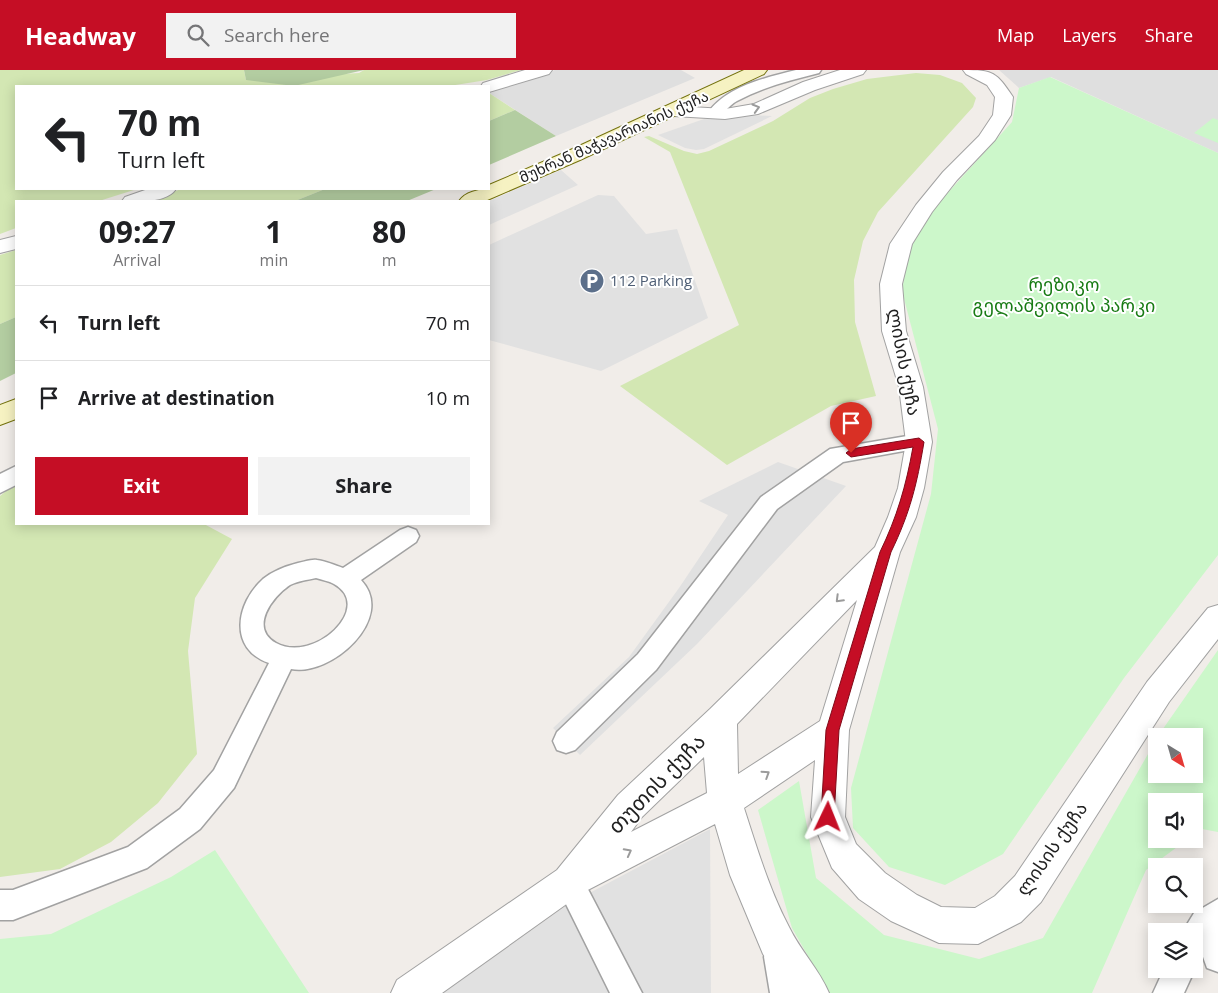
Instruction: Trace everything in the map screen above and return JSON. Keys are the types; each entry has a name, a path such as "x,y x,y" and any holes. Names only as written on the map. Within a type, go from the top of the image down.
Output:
{"main road":[{"name":"მუხრან მაჭავარიანის ქუჩა","path":"471,200 673,111 758,70"},
{"path":"0,416 15,408"}],"street":[{"path":"490,86 543,70"},
{"path":"673,111 725,114 758,109 809,86 857,70"},
{"name":"ლისის ქუჩა","path":"972,70 993,81 1004,97 1002,115 986,140 950,176 923,209 901,244 891,284 894,331 911,388 919,442 911,488 902,517 886,552 833,730 828,817 844,856 872,886 904,908 939,925 978,926 1008,909 1028,889 1158,692 1218,617"},
{"path":"135,200 163,190"},
{"path":"0,247 15,242"},
{"name":"თუთის ქუჩა","path":"410,993 569,882 630,806 721,719 886,552"},
{"path":"721,719 720,763 725,801 748,875 776,941 810,993"},
{"path":"569,882 725,801 833,730"}],"lane":[{"path":"714,114 722,104 738,95 794,74 814,70"},
{"path":"566,741 646,662 769,503 837,455 919,442"},
{"path":"0,485 15,475"},
{"path":"346,578 408,536"},
{"path":"316,569 333,571 346,578 356,589 360,603 358,618 350,633 337,646 320,654 302,659 284,658 269,652 258,642 252,629 252,615 258,601 268,588 283,578 299,572 316,569"},
{"path":"0,905 13,905 137,858 190,819 224,779 284,658"},
{"path":"569,882 627,993"},
{"path":"1205,927 1218,957"},
{"path":"776,941 785,993"},
{"path":"1168,993 1176,978"}],"shaded area":[{"path":"555,70 681,70 695,78 556,136 490,94 490,90"},
{"path":"999,70 1218,70 1218,153 1051,77 1019,88"},
{"path":"750,115 772,116 704,149 685,148 658,135 704,119"},
{"path":"561,170 578,185 490,225 490,201"},
{"name":"112 Parking","path":"598,195 614,196 646,234 677,229 708,318 601,371 490,340 490,245"},
{"path":"778,462 846,486 697,644 580,755 553,728 629,657 679,588 728,515 699,501"},
{"path":"710,829 711,993 443,993 567,905"}],"green space":[{"path":"0,70 244,70 246,80 359,73 364,70 521,70 487,80 455,85 15,85 15,190 134,190 102,200 15,200 15,228 0,234"},
{"path":"244,70 364,70 298,85 246,80"},
{"path":"916,73 940,75 962,83 976,98 973,107 878,212 863,241 854,280 855,322 876,396 831,406 727,465 620,386 739,325 670,152 644,137 649,136 684,151 697,154 709,151 773,121 810,98 833,89 867,79"},
{"name":"რეზიკო გელაშვილის პარკი","path":"1050,77 1218,153 1218,555 1124,678 1003,854 945,885 889,867 853,828 851,788 931,494 938,429 902,291 909,249 934,208 1012,122 1019,88"},
{"path":"490,94 515,110 490,121"},
{"path":"515,110 556,136 490,165 490,121"},
{"path":"1213,118 1218,120 1218,143 1194,133"},
{"path":"178,190 322,190 298,200 151,200"},
{"path":"322,190 434,190 409,200 298,200"},
{"path":"15,250 15,317 0,324 0,255"},
{"path":"15,317 15,374 0,381 0,324"},
{"path":"15,484 15,525 206,525 232,539 195,598 188,651 197,754 158,803 111,842 60,869 0,877 0,496"},
{"path":"1218,650 1218,832 1203,829 1203,793 1148,793 1148,848 1176,848 1162,858 1148,858 1148,869 1092,993 829,993 792,928 758,810 799,781 816,878 884,935 979,959 1043,938 1148,754 1148,783 1203,783 1203,728 1164,728"},
{"path":"215,850 309,993 0,993 0,939 51,934 171,877"}],"place":[{"name":"112 Parking","path":"592,281"}],"route":[{"path":"828,817 833,730 886,552 902,517 911,488 919,442 851,453"}]}
